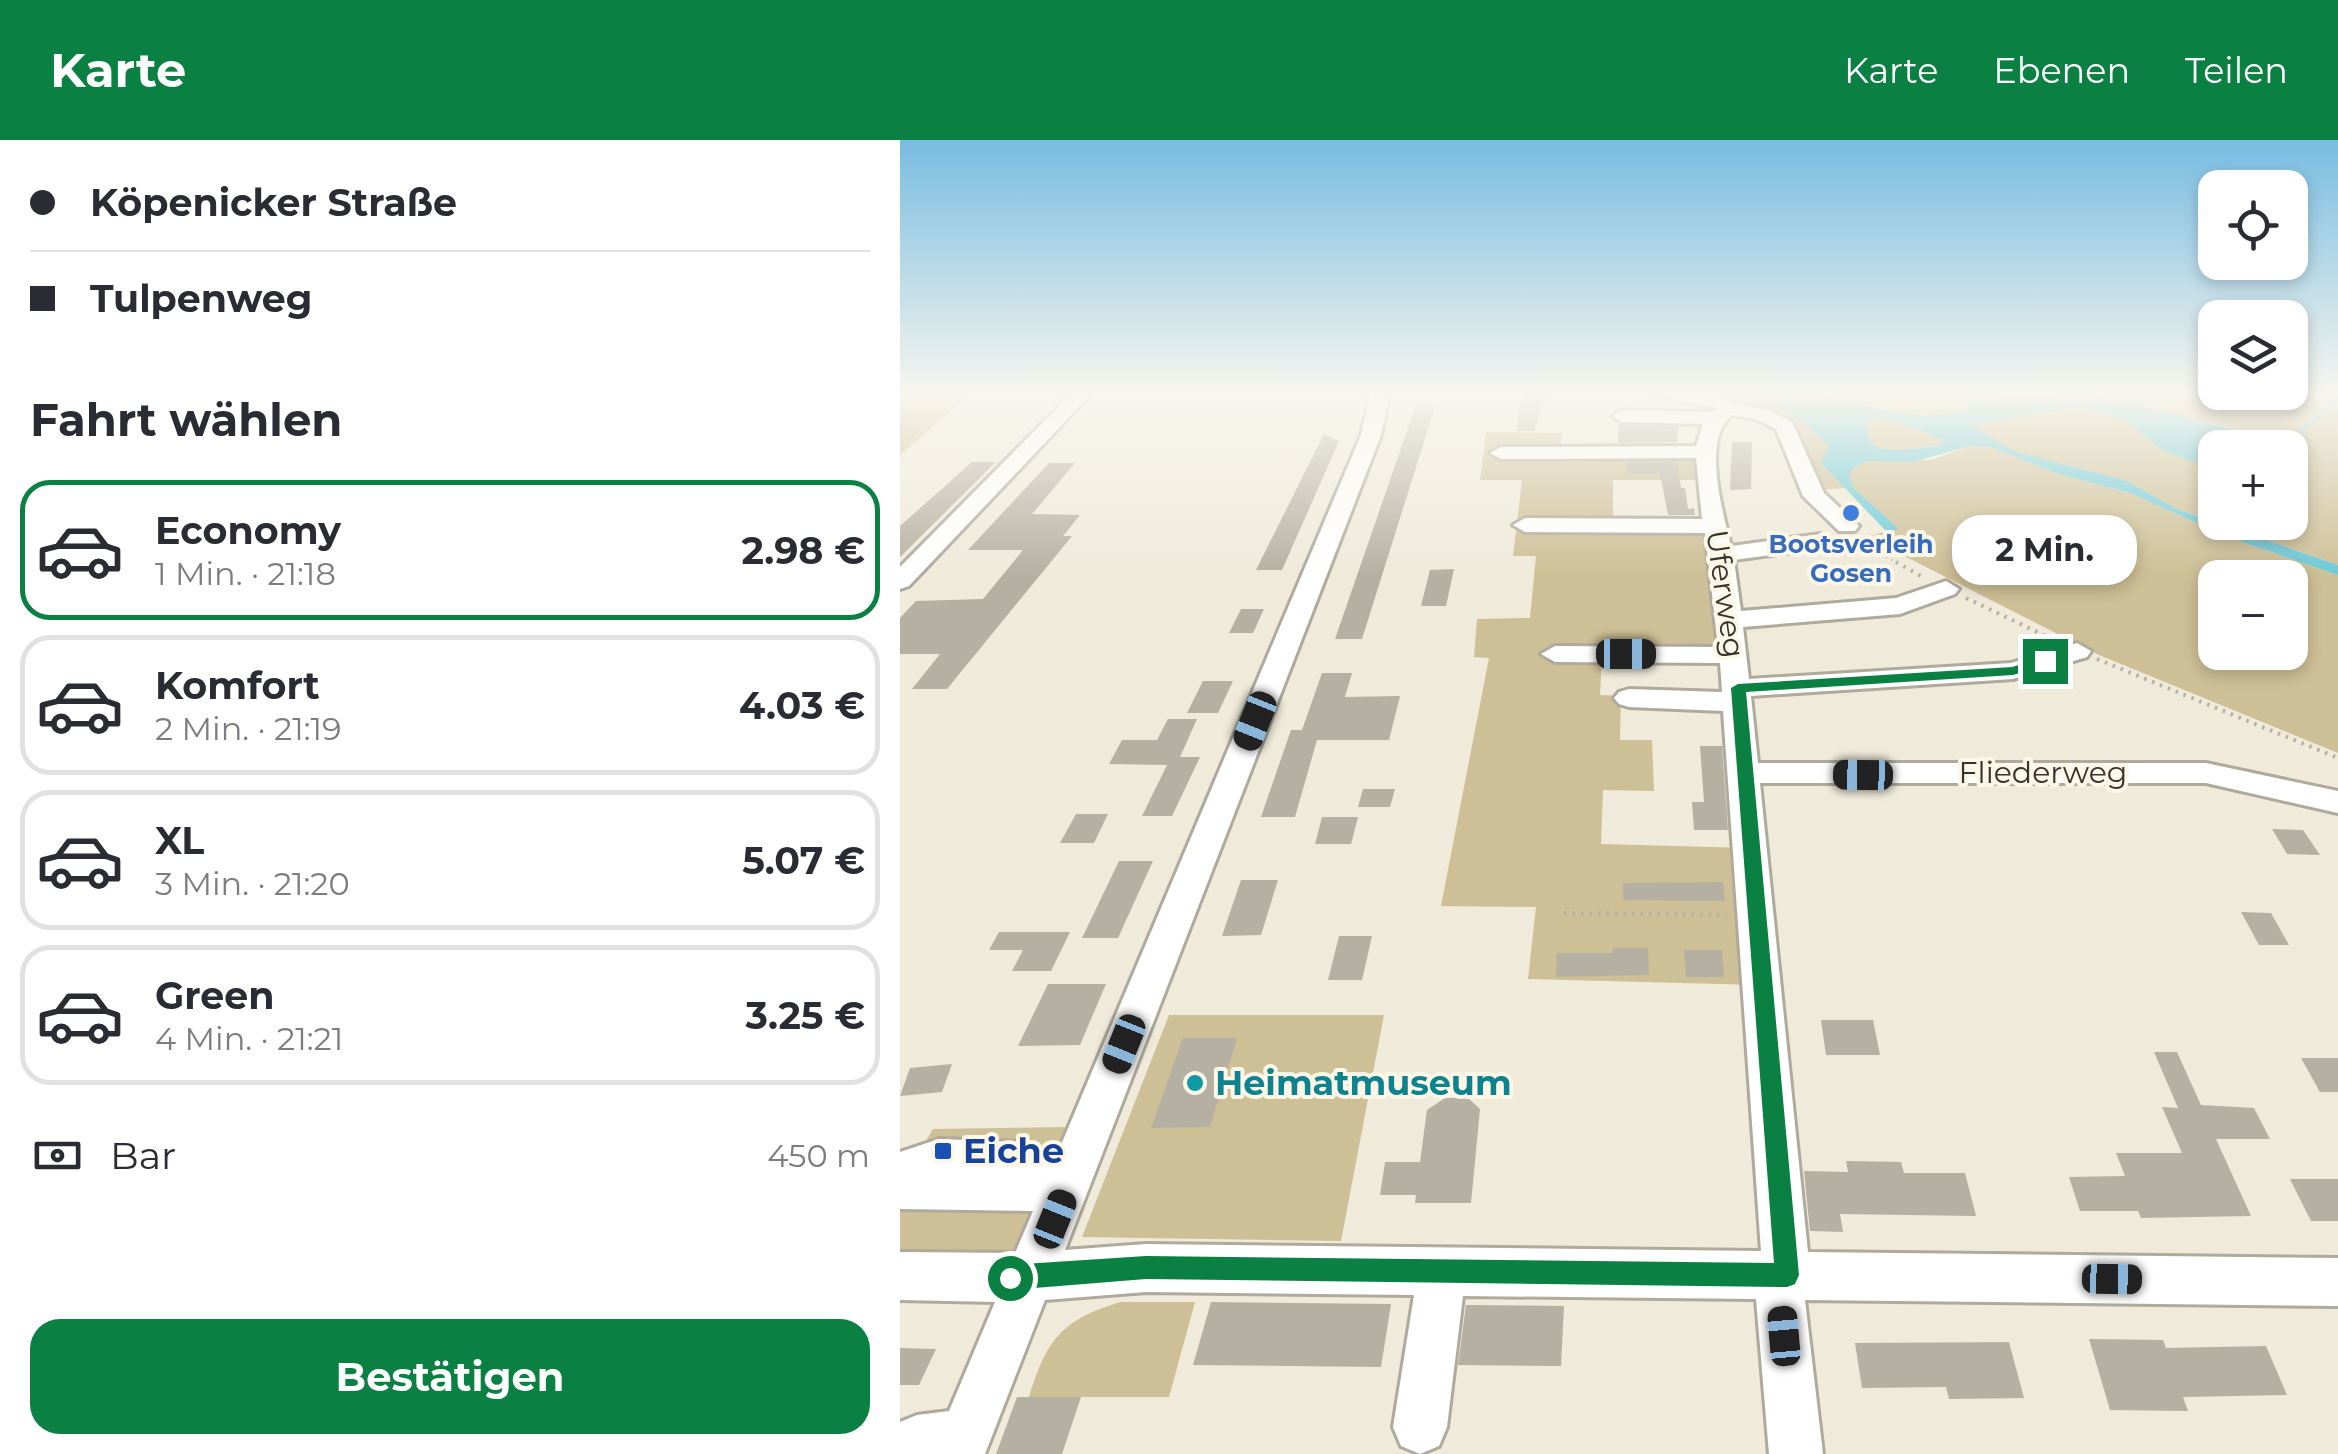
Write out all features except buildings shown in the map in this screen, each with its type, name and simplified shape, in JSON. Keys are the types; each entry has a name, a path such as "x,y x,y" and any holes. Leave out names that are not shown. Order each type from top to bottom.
{"street":[{"path":"900,581 1024,453"},
{"path":"900,1451 917,1442 961,1445 1033,1276 1364,453"},
{"name":"Uferweg","path":"1706,453 1706,478 1734,655 1746,773 1796,1454"},
{"path":"1796,453 1814,496 1847,526"},
{"path":"1525,525 1718,540 1821,542"},
{"path":"1729,620 1900,606 1946,589"},
{"path":"1630,698 1726,701 2013,671 2077,651"},
{"path":"1555,654 1734,655"},
{"name":"Fliederweg","path":"1746,773 2206,773 2338,802"},
{"path":"900,1173 939,1159 1018,1163 1051,1170 1067,1190"},
{"path":"900,1188 1067,1190"},
{"path":"900,1276 1033,1276 1146,1268 2338,1282"},
{"path":"1420,1427 1442,1272"}],"path":[{"path":"1564,913 1757,916"}],"shaded area":[{"path":"1483,453 1703,454 1700,480 1613,480 1613,524 1712,528 1728,655 1602,655 1600,695 1621,696 1620,740 1652,740 1654,791 1603,790 1601,844 1747,848 1759,985 1528,979 1536,907 1441,906 1489,658 1474,657 1477,619 1530,618 1536,556 1513,556 1522,480 1480,480"},
{"path":"1801,453 1826,453 1822,464 1845,488 1822,490"},
{"path":"1950,453 2006,453 2058,474 2130,493 2198,524 2198,540 2237,540 2295,560 2198,560 2198,670 2308,670 2308,565 2338,575 2338,753 2099,655 1867,537 1898,528 1853,487 1849,475 1854,467 1868,461 1931,460"},
{"path":"2023,453 2170,453 2198,464 2198,516 2177,509 2127,481"},
{"path":"2308,453 2338,453 2338,565 2267,540 2308,540"},
{"path":"1169,1015 1384,1015 1341,1241 1082,1237"},
{"path":"1074,1127 1065,1151 921,1149 933,1129"},
{"path":"900,1201 1033,1210 1035,1234 1009,1261 900,1261"},
{"path":"1121,1302 1195,1302 1169,1397 1029,1397 1042,1360 1060,1334 1085,1316"}],"water":[{"path":"1826,453 1944,453 1913,462 1868,461 1849,475 1853,487 1899,529 1886,531 1821,463"},
{"path":"2006,453 2023,453 2127,481 2198,516 2198,524 2130,493 2058,474"},
{"path":"2170,453 2198,453 2198,464"},
{"path":"2237,540 2266,540 2338,565 2338,575 2308,565 2308,560 2295,560"}],"place":[{"name":"Bootsverleih Gosen","path":"1851,513"},
{"name":"Heimatmuseum","path":"1195,1083"},
{"name":"Eiche","path":"943,1151"}],"route":[{"path":"1010,1278 1146,1268 1787,1275 1738,688 2013,671 2045,661"}]}
